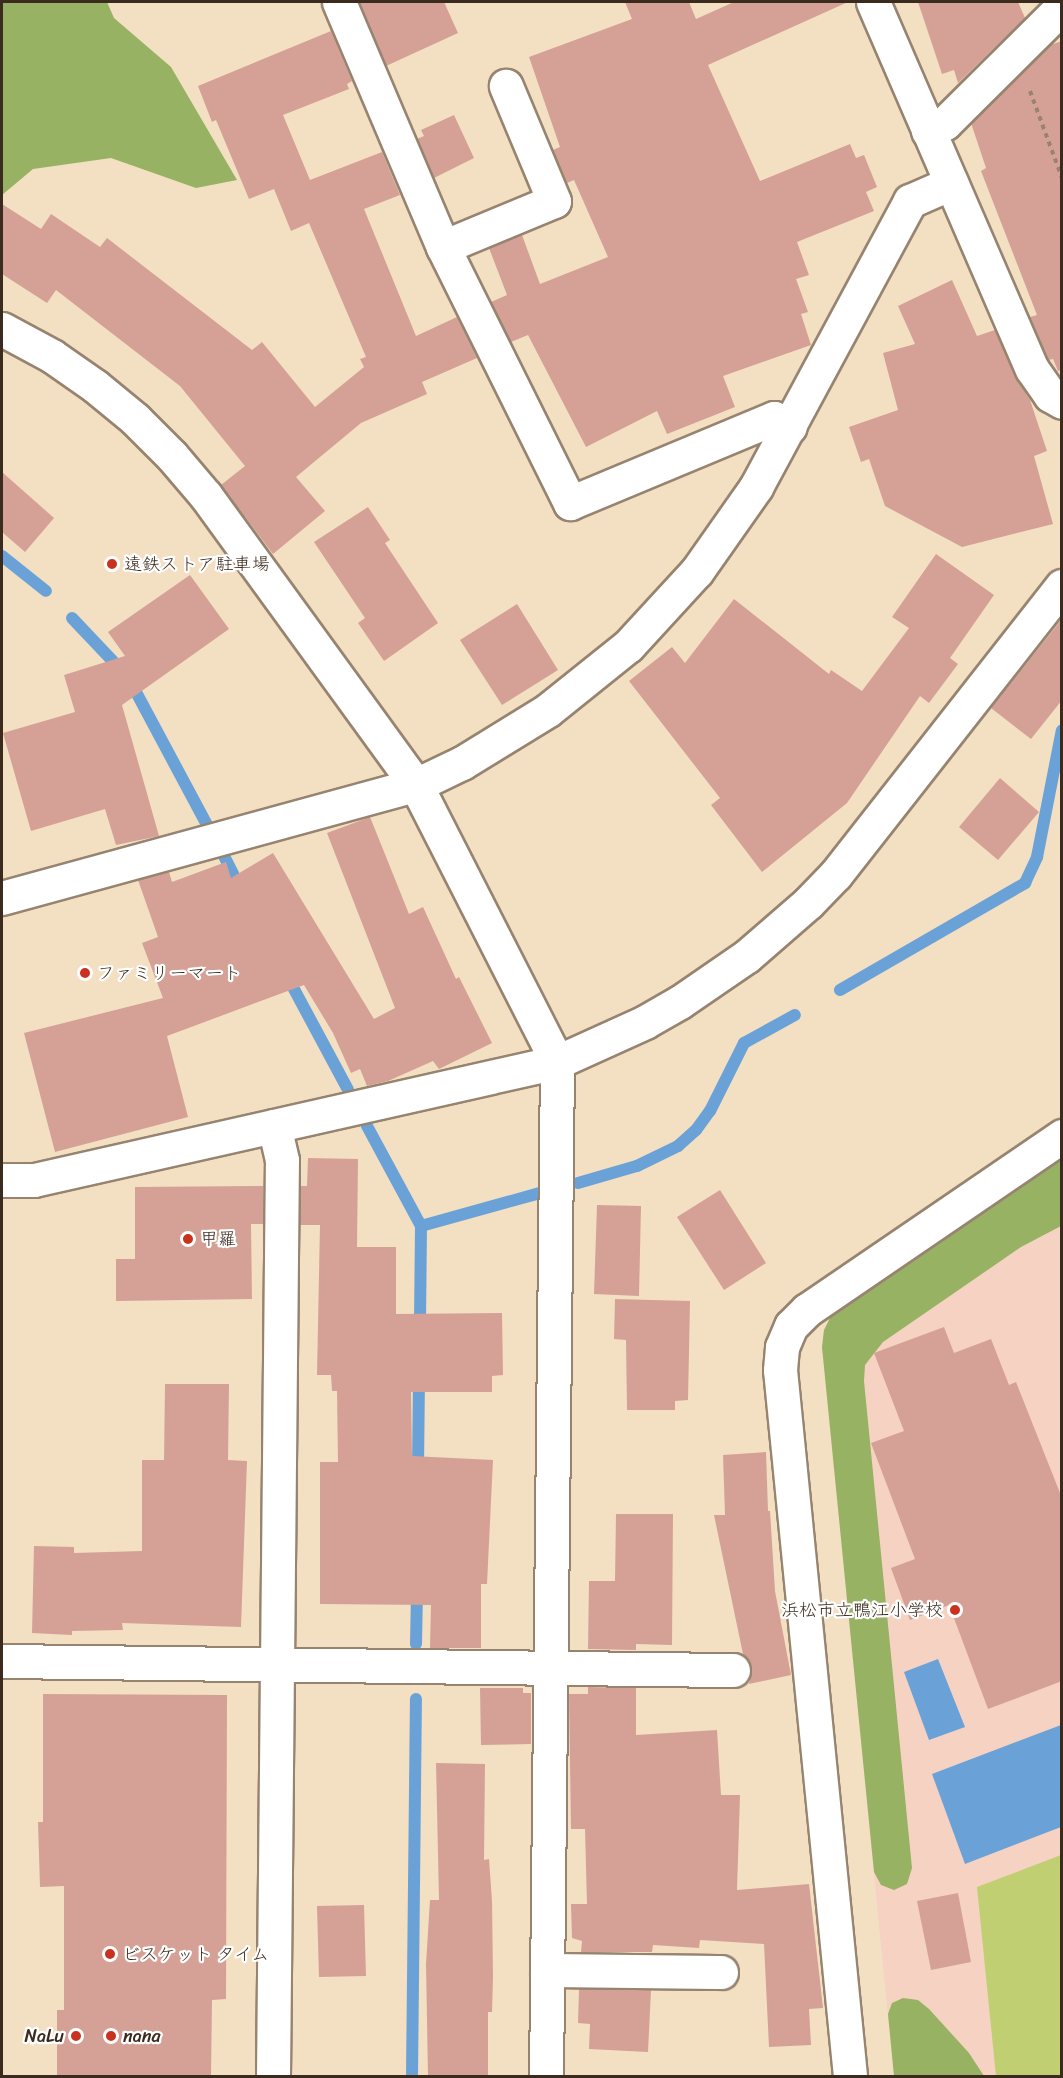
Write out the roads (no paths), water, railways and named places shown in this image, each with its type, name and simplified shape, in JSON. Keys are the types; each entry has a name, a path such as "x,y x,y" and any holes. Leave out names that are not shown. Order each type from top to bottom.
{"street":[{"path":"339,2 443,247 570,503 774,418 790,427"},
{"path":"873,2 1032,369 1050,395 1062,402"},
{"path":"928,131 945,123 1062,7"},
{"path":"443,247 554,201 506,86"},
{"path":"2,898 416,785 506,738 589,679 628,646 664,609 716,546 756,487 790,427 910,201 951,183"},
{"path":"2,329 52,356 95,386 135,419 172,456 206,496 416,785 557,1062 546,2076"},
{"path":"2,1179 34,1180 557,1062 609,1041 689,997 747,956 808,903 862,843 1062,586"},
{"path":"273,2076 282,1160 274,1126"},
{"path":"849,2076 780,1370 782,1347 791,1326 807,1310 1062,1136"},
{"path":"2,1660 733,1670"},
{"path":"547,1970 721,1972"}],"water":[{"path":"938,1659 965,1727 929,1740 904,1672"},
{"path":"1061,1725 1061,1827 965,1864 932,1774"}],"waterway":[{"path":"2,556 46,591"},
{"path":"72,618 128,677 206,823"},
{"path":"840,990 1025,883 1037,857 1062,730"},
{"path":"225,858 241,889"},
{"path":"287,976 348,1090"},
{"path":"578,1183 637,1166 678,1146 696,1130 710,1111 744,1043 795,1015"},
{"path":"367,1126 421,1226 420,1330"},
{"path":"421,1226 540,1193"},
{"path":"418,1471 419,1378"},
{"path":"416,1644 417,1591"},
{"path":"412,2076 416,1699"}],"place":[{"name":"遠鉄ストア駐車場","path":"112,564"},
{"name":"ファミリーマート","path":"85,973"},
{"name":"甲羅","path":"188,1239"},
{"name":"浜松市立鴨江小学校","path":"955,1610"},
{"name":"ビスケット タイム","path":"110,1954"},
{"name":"NaLu","path":"76,2036"},
{"name":"nana","path":"111,2036"}]}
